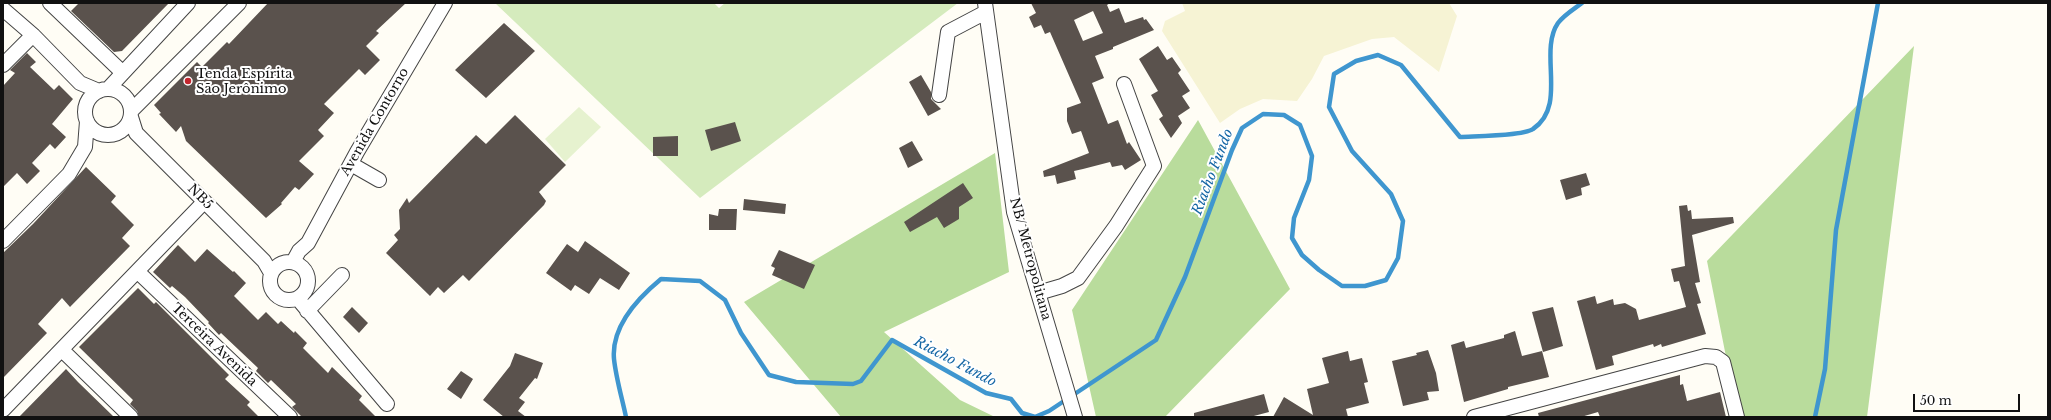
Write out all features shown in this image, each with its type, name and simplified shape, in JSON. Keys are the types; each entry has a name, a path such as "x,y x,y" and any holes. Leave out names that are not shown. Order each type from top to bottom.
{"street":[{"path":"50,3 123,73"},
{"path":"86,105 91,97 103,90 123,73 188,3"},
{"path":"120,132 126,126 131,114 239,3"},
{"name":"Avenida Contorno","path":"298,265 308,256 308,243 351,164 445,3"},
{"path":"939,94 948,32 986,8"},
{"name":"NB/ Metropolitana","path":"986,8 1014,212 1075,417"},
{"path":"3,9 33,35 80,83 103,90 119,92 128,100 131,114"},
{"path":"3,65 33,35"},
{"path":"3,241 69,174 85,147 87,121 85,113 86,105 80,83"},
{"path":"1038,293 1062,286 1078,278 1116,226 1154,166 1124,84"},
{"name":"NB5","path":"131,114 136,133 264,261 275,269"},
{"path":"87,121 94,130 105,134"},
{"path":"85,147 105,134 120,132 136,133"},
{"path":"351,164 379,180"},
{"path":"3,410 204,202"},
{"path":"298,265 308,279 308,285 303,296 298,299 286,301 275,295 270,285 275,269 298,265"},
{"name":"Terceira Avenida","path":"138,272 290,417"},
{"path":"307,311 342,275"},
{"path":"298,299 387,404"},
{"path":"62,350 131,417"},
{"path":"1474,417 1706,356 1716,357 1723,362 1737,417"}],"shaded area":[{"path":"1182,3 1449,3 1457,16 1439,72 1394,37 1372,39 1324,56 1312,79 1297,101 1263,99 1240,109 1220,123 1162,31 1165,21 1185,11"}],"green space":[{"path":"495,3 714,3 719,8 725,3 958,3 700,198"},
{"path":"1914,46 1867,417 1738,417 1707,261"},
{"path":"579,107 601,127 565,162 545,139"},
{"path":"1198,120 1290,289 1165,417 1096,417 1072,310"},
{"path":"995,153 1009,272 884,332 960,400 995,417 841,417 744,302"}],"building":[{"path":"79,3 169,3 122,51 114,52 71,11"},
{"path":"268,3 406,3 376,31 379,33 366,46 380,60 365,75 359,69 324,104 334,113 318,130 324,136 299,161 314,174 299,190 295,187 281,203 282,204 266,218 186,141 181,126 176,132 159,114 161,113 154,105 197,62 202,67 227,42 229,44"},
{"path":"1031,3 1110,3 1107,5 1110,12 1119,8 1125,23 1143,17 1154,30 1095,56 1104,78 1092,83 1108,124 1118,120 1127,144 1129,142 1141,160 1125,170 1122,165 1112,167 1110,162 1074,171 1076,179 1057,184 1055,175 1044,177 1043,171 1089,153 1081,131 1072,134 1067,121 1067,108 1081,103 1050,32 1045,34 1041,25 1034,28 1029,17 1036,13","holes":["1093,11 1103,33 1083,41 1074,20"]},
{"path":"504,23 535,51 486,98 455,70"},
{"path":"1158,46 1167,60 1172,57 1181,70 1178,73 1190,91 1182,96 1190,108 1178,116 1182,123 1171,138 1159,119 1163,116 1151,95 1158,91 1139,59"},
{"path":"27,53 36,62 30,67 54,90 59,85 73,99 52,124 66,137 55,149 50,144 32,163 40,171 27,184 17,173 3,187 3,86 15,73 10,70"},
{"path":"921,75 931,92 931,99 941,109 928,116 909,82"},
{"path":"515,115 566,165 539,192 546,201 544,205 469,281 463,275 444,293 438,287 430,296 386,253 398,240 394,235 400,229 399,210 407,198 409,203 476,135 486,144"},
{"path":"735,122 741,141 711,151 705,130"},
{"path":"678,136 678,156 653,156 653,137"},
{"path":"912,141 923,160 908,168 899,148"},
{"path":"86,167 116,196 111,202 134,225 122,238 130,246 70,307 62,298 38,324 47,333 3,378 3,253 33,224"},
{"path":"1586,173 1590,185 1581,188 1582,195 1566,200 1560,180"},
{"path":"963,183 973,198 959,207 959,219 944,228 937,217 910,232 904,222"},
{"path":"744,199 786,204 785,214 743,210"},
{"path":"1687,205 1688,211 1691,210 1692,219 1733,217 1734,223 1692,235 1700,282 1695,283 1701,303 1697,304 1706,334 1662,347 1661,344 1654,347 1653,344 1612,356 1614,365 1596,370 1577,301 1595,296 1597,304 1613,299 1614,305 1625,303 1636,309 1639,320 1686,307 1679,281 1674,282 1671,269 1685,266 1679,206"},
{"path":"719,209 737,209 736,230 709,230 709,214 718,216"},
{"path":"585,241 630,273 619,290 600,278 589,294 575,285 571,291 546,273 567,244 578,252"},
{"path":"178,245 195,262 207,249 233,272 234,271 246,283 234,296 258,320 266,312 278,324 281,321 294,333 295,331 307,343 303,348 328,373 332,367 362,396 359,400 376,417 302,417 292,407 296,404 271,380 268,383 256,371 258,368 221,333 219,335 208,323 209,322 185,297 172,286 170,288 153,272"},
{"path":"779,250 815,265 804,289 772,275 775,268 771,266"},
{"path":"138,288 154,304 156,302 229,375 225,379 250,402 247,405 259,417 139,417 137,411 130,404 133,400 79,347"},
{"path":"352,307 368,323 359,333 343,317"},
{"path":"1553,307 1563,346 1543,352 1532,312"},
{"path":"1515,331 1522,356 1542,351 1549,377 1508,387 1508,389 1464,402 1451,345 1464,341 1466,348 1504,338 1504,335"},
{"path":"1428,350 1436,373 1439,391 1427,392 1429,400 1403,406 1392,361 1417,355 1416,353"},
{"path":"1348,351 1350,361 1362,358 1368,382 1364,383 1369,403 1346,409 1348,417 1273,417 1284,397 1313,415 1307,389 1329,383 1322,358"},
{"path":"515,353 543,363 537,379 535,378 519,398 525,402 518,411 526,417 504,417 483,400 510,366"},
{"path":"66,369 78,382 114,417 19,417"},
{"path":"461,371 473,379 461,399 447,389"},
{"path":"1680,375 1680,385 1683,384 1687,401 1720,392 1726,417 1600,417 1598,412 1581,417 1539,417 1538,413"},
{"path":"1264,394 1269,412 1250,417 1194,417 1194,413"}],"waterway":[{"name":"Riacho Fundo","path":"626,417 614,359 614,347 617,335 621,324 635,304 661,279 700,281 725,300 741,333 769,375 796,382 853,384 861,381 892,340 986,393 1011,399 1022,413 1035,417 1049,411 1156,340 1185,277 1232,150 1242,128 1263,114 1284,115 1300,125 1312,156 1309,180 1294,218 1292,238 1302,255 1319,270 1342,286 1365,286 1386,280 1398,258 1403,221 1391,194 1352,151 1329,107 1334,74 1356,61 1378,55 1401,65 1460,137 1487,136 1528,131 1533,129 1543,119 1549,107 1551,93 1551,49 1553,35 1558,23 1569,12 1582,3"},
{"path":"1815,417 1825,369 1836,230 1878,3"}],"place":[{"name":"Tenda Espírita São Jerônimo","path":"188,81"}]}
